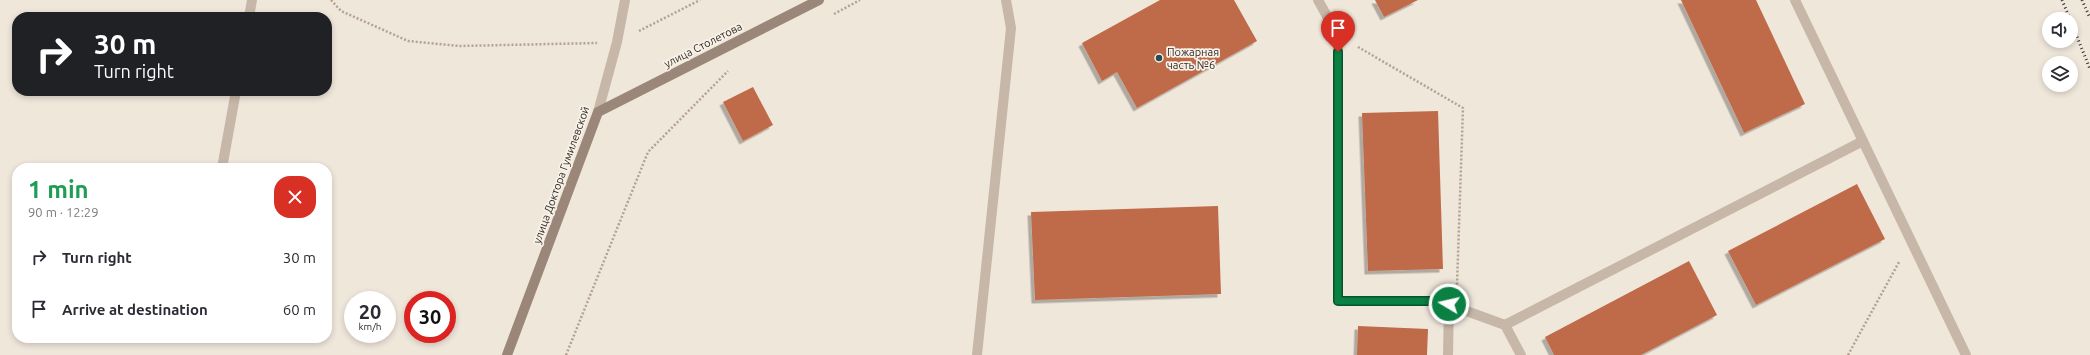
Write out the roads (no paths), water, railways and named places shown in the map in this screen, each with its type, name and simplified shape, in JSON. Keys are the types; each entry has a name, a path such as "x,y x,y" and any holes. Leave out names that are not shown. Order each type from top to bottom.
{"main road":[{"name":"улица Столетова","path":"598,112 819,0"},
{"name":"улица Доктора Гумилевской","path":"507,355 598,112"}],"street":[{"path":"250,12 252,0"},
{"name":"улица Доктора Гумилевской","path":"598,112 617,42 625,0"},
{"path":"977,355 1011,28 1006,0"},
{"path":"1318,0 1338,36 1338,301 1439,301 1453,305 1505,325 1521,355"},
{"path":"1795,0 1966,355"},
{"path":"223,163 235,96"},
{"path":"1505,325 1863,141"},
{"path":"1448,355 1453,305"}],"railway":[{"path":"2062,0 2067,12"},
{"path":"2082,0 2090,18"},
{"path":"2078,39 2090,69"}],"place":[{"name":"Пожарная часть №6","path":"1159,58"}]}
